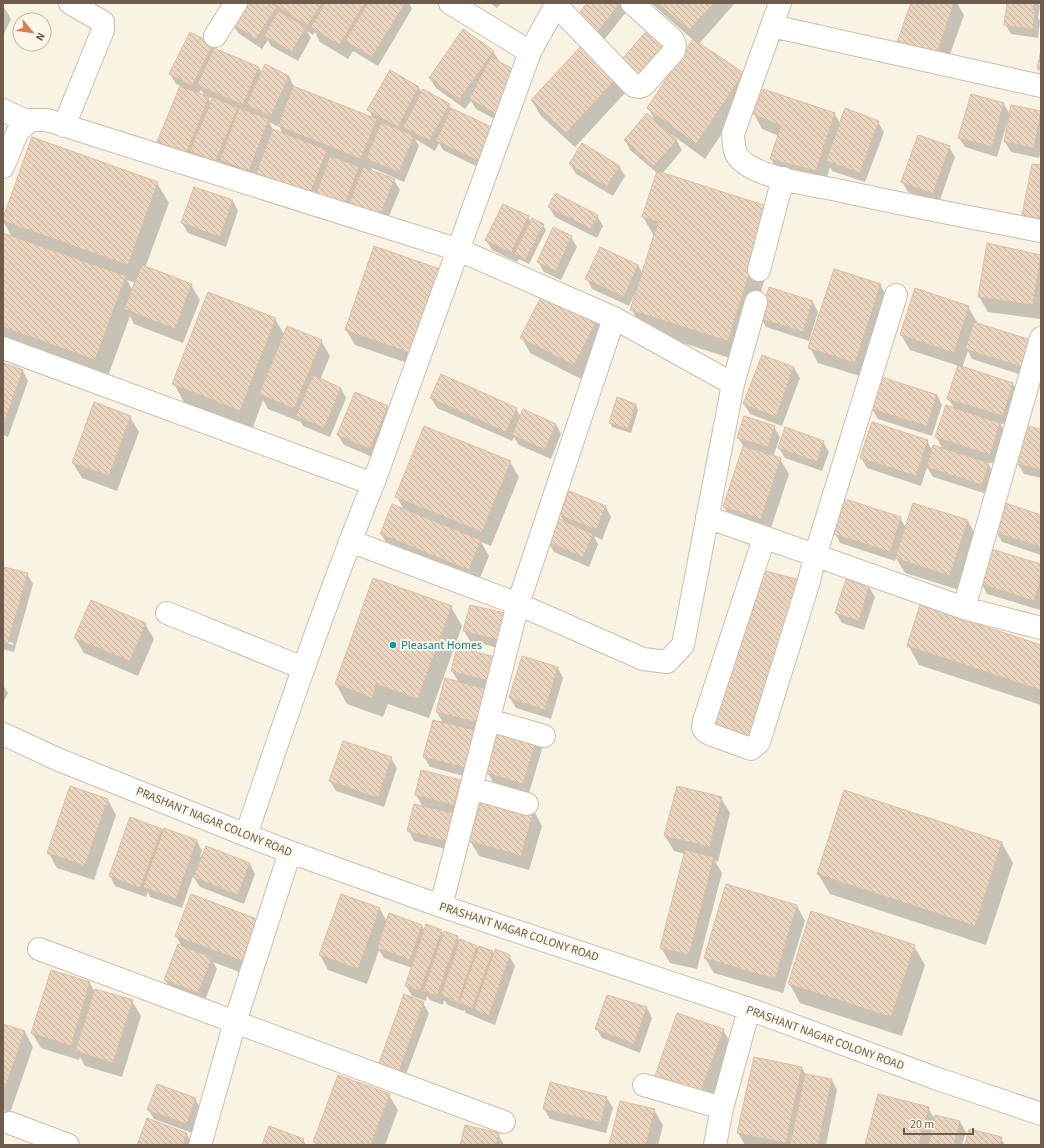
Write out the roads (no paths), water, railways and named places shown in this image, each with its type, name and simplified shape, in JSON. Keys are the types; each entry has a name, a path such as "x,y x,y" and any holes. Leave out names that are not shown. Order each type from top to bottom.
{"street":[{"path":"64,126 103,30 103,22 70,3"},
{"path":"215,36 236,3"},
{"path":"450,3 530,52"},
{"path":"246,835 303,668 350,541 373,484 530,52 557,4 634,86 640,87 644,85 674,51 675,45 674,40 632,3"},
{"path":"780,3 733,134 734,151 742,161 759,173 922,208 1041,231"},
{"path":"772,26 1041,86"},
{"path":"3,110 28,122"},
{"path":"3,168 17,133 30,120 47,120 459,250 614,318 734,384"},
{"path":"759,270 783,178"},
{"path":"764,538 703,728 706,732 712,735 752,749 760,742 809,581 815,556 896,295"},
{"path":"350,541 518,604 643,659 667,662 682,645 734,384 756,302"},
{"path":"441,906 518,604 614,318"},
{"path":"964,608 1041,338"},
{"path":"3,348 373,484"},
{"path":"707,517 964,608 1041,628"},
{"path":"167,613 303,668"},
{"path":"489,720 544,736"},
{"name":"PRASHANT NAGAR COLONY ROAD","path":"3,734 57,758 290,852 441,906 749,1009 935,1078 1041,1114"},
{"path":"471,788 527,804"},
{"path":"200,1145 235,1022 290,852"},
{"path":"39,949 504,1122"},
{"path":"715,1145 722,1108 749,1009"},
{"path":"644,1085 722,1108"},
{"path":"10,1123 68,1145"}],"place":[{"name":"Pleasant Homes","path":"393,645"}]}
